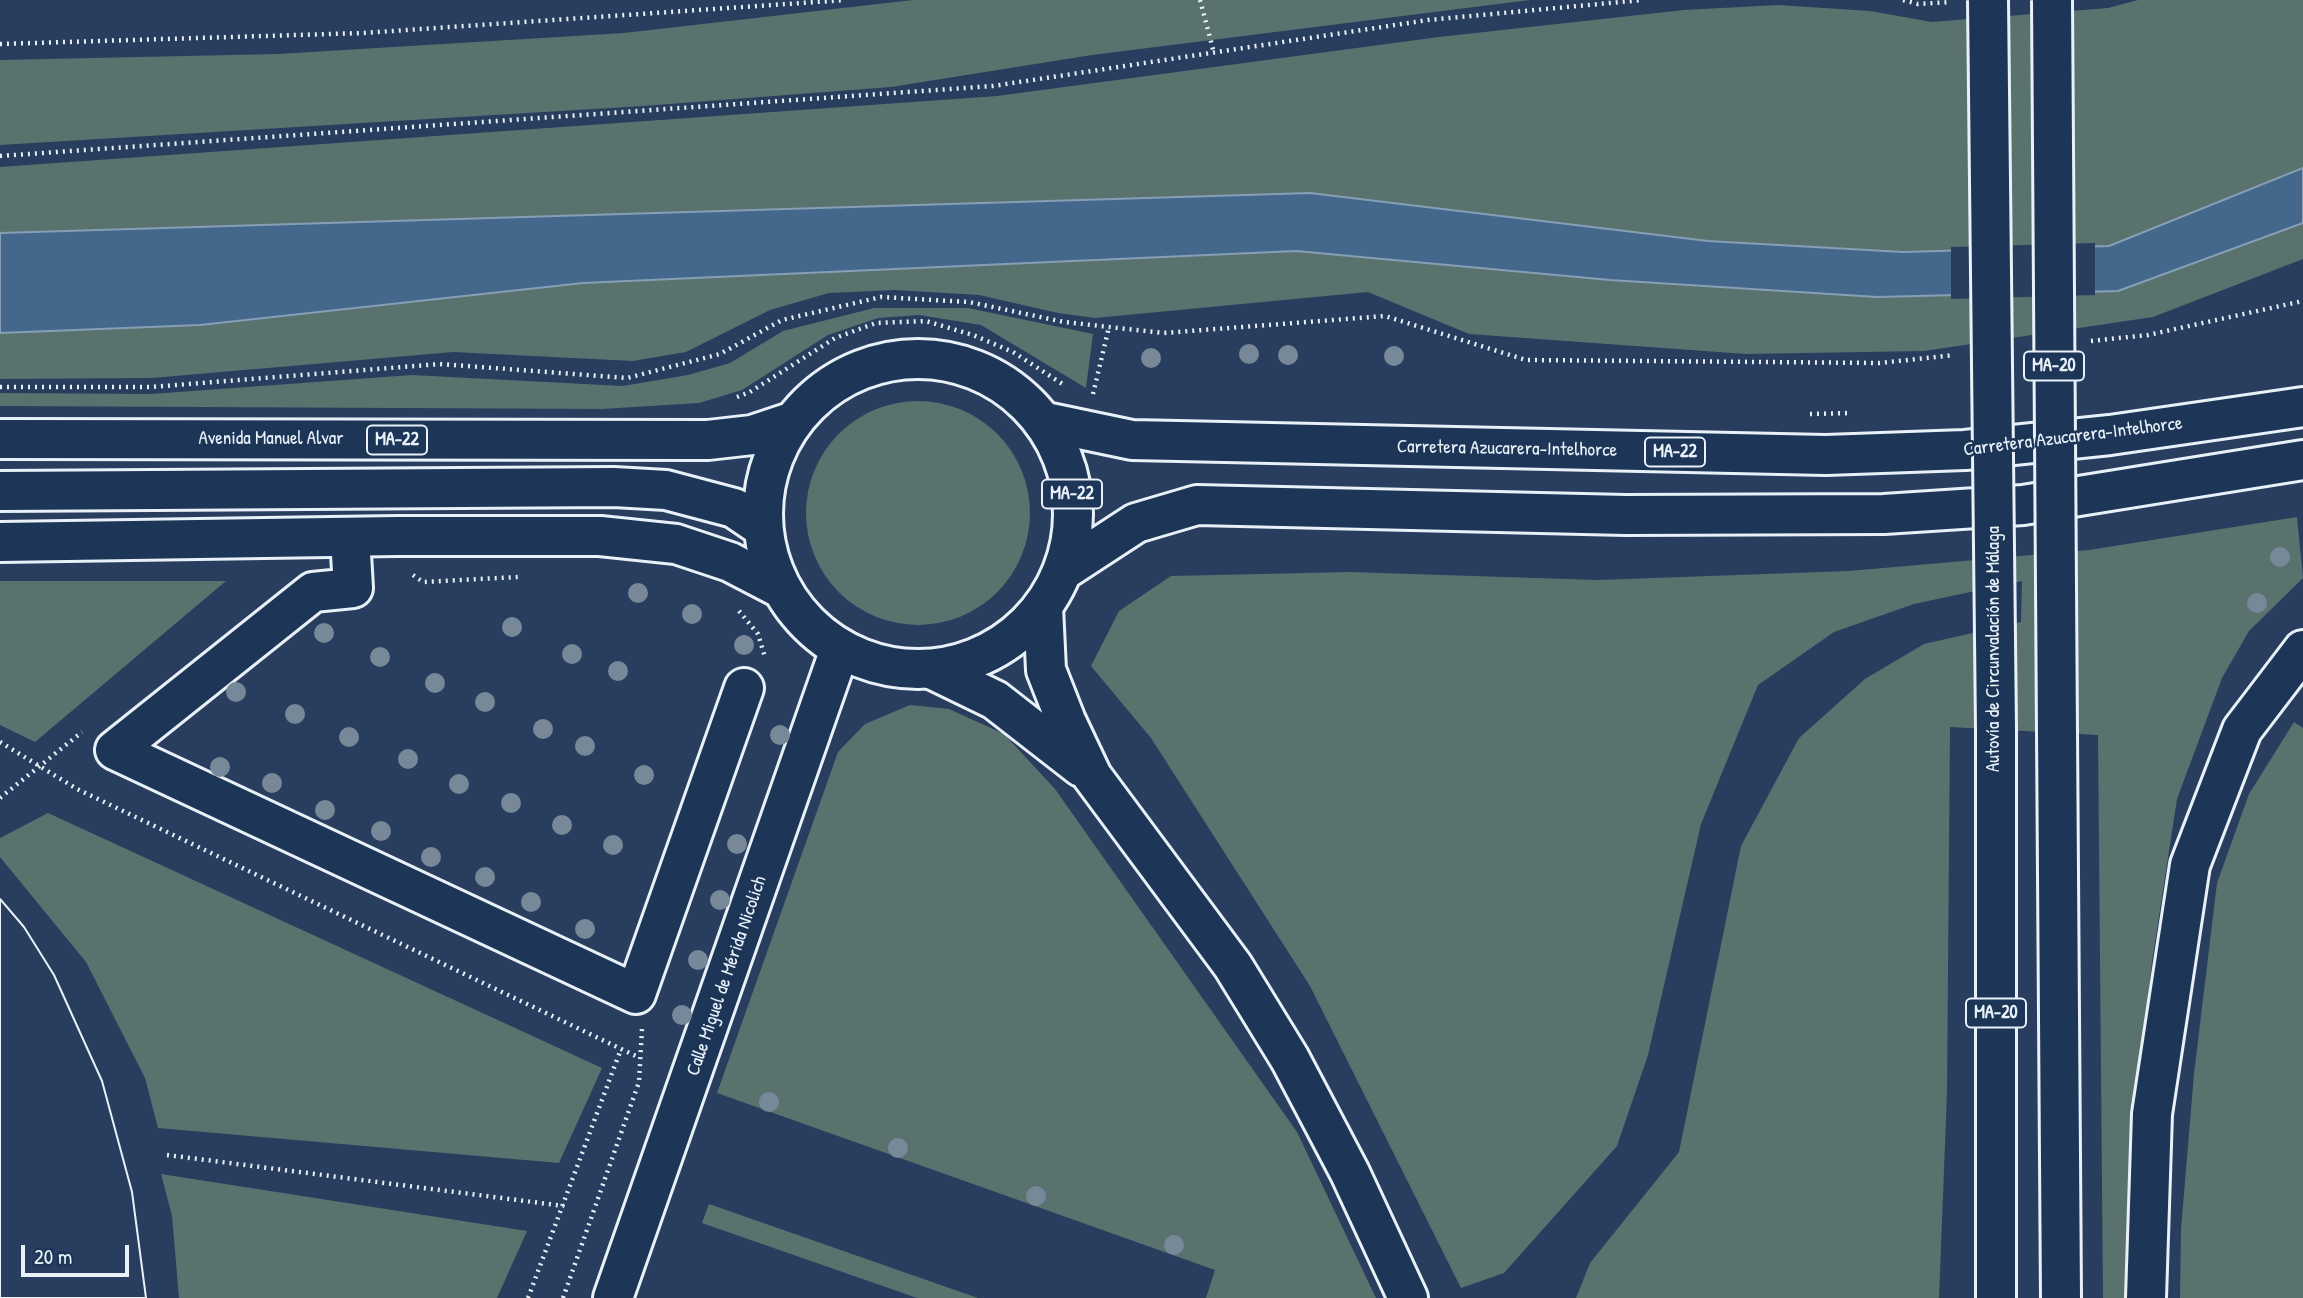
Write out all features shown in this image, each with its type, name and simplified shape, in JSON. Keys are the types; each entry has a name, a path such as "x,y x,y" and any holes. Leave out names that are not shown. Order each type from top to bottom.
{"main road":[{"name":"MA-20","path":"2052,0 2061,1298"},
{"name":"Autovía de Circunvalación de Málaga","path":"1974,1 1996,729 1996,1298"},
{"name":"MA-22","path":"919,356 990,374 1046,422 1069,468 1075,520 1064,570 1043,607 994,650 932,669 882,668 839,652 793,607 780,588 762,527 767,471 791,422 847,374 919,356"},
{"name":"Carretera Azucarera-Intelhorce","path":"1046,422 1132,440 1826,455 1978,449 2110,435 2303,407"},
{"name":"Avenida Manuel Alvar","path":"0,439 708,440 752,435 791,422"},
{"name":"MA-22","path":"1064,570 1136,523 1197,505 1626,515 1884,514 2023,505 2303,460"},
{"path":"0,491 653,489 704,498 734,509 762,527"},
{"path":"0,542 351,549 600,537 676,544 730,562 780,588"},
{"path":"351,549 353,588 313,592 115,750 636,993 756,678"},
{"path":"1043,607 1046,670 1092,776 1233,966 1283,1047 1350,1173 1408,1298"},
{"path":"2146,1298 2152,1114 2190,864 2242,730 2303,650"},
{"name":"Calle Miguel de Mérida Nicolich","path":"613,1298 839,652"},
{"path":"932,669 995,700 1046,737 1092,776"}],"path":[{"path":"0,44 363,33 807,5 845,0"},
{"path":"1200,0 1214,53"},
{"path":"0,156 993,86 1428,20 1642,0"},
{"path":"1903,0 1918,4 1974,1"},
{"path":"0,387 151,387 440,363 627,378 720,354 782,320 881,297 969,302 1064,322 1164,333 1385,316 1526,360 1879,363 1960,354"},
{"path":"2081,342 2148,335 2303,301"},
{"path":"1092,400 1109,327"},
{"path":"351,549 378,562 401,568 423,582 531,576"},
{"path":"733,604 758,634 756,678"},
{"path":"0,742 76,789 638,1057"},
{"path":"563,1298 639,1082 638,1057 644,1023"},
{"path":"528,1298 621,1049"},
{"path":"167,1155 564,1206"}],"green space":[{"path":"913,0 1530,0 1092,55 891,87 643,106 0,145 0,60 278,54 624,33"},
{"path":"2138,0 2303,0 2303,168 2109,246 1903,252 1708,241 1310,193 0,233 0,167 997,96 1439,37 1684,10 1778,5 1870,11 1932,22 2108,8"},
{"path":"2303,223 2303,259 2153,317 1924,351 1746,354 1469,334 1368,292 1095,318 1058,313 979,295 895,290 829,293 770,310 686,352 633,361 453,352 152,378 0,379 0,333 200,325 583,283 1296,251 1610,280 1877,297 2118,291"},
{"path":"874,308 968,308 1093,334 1086,388 981,325 919,315 878,318 828,335 742,390 699,403 602,409 0,406 0,393 151,394 412,375 623,386 688,375 730,363 783,331"},
{"path":"907,401 929,401 971,414 989,426 1005,442 1022,470 1030,513 1022,556 1005,584 989,600 961,617 929,625 907,625 865,612 847,600 831,584 814,556 806,524 806,502 819,460 831,442 847,426 875,409"},
{"path":"2297,517 2303,578 2249,631 2222,678 2177,799 2152,962 2134,1125 2131,1298 2103,1298 2098,735 1950,727 1947,1093 1939,1298 1576,1298 1590,1263 1679,1152 1741,846 1799,738 1865,679 1924,644 2021,622 2022,581 1914,604 1834,632 1758,685 1701,824 1648,1055 1617,1146 1504,1273 1461,1288 1310,986 1151,738 1091,666 1119,611 1171,576 1349,572 1598,580 1849,571 2089,550"},
{"path":"0,581 226,581 35,742 0,725"},
{"path":"910,705 949,709 1004,734 1055,789 1297,1132 1376,1298 1206,1298 1215,1270 717,1093 838,752 865,724"},
{"path":"2294,722 2303,728 2303,1298 2180,1298 2181,1229 2194,1074 2217,883 2249,794"},
{"path":"48,813 602,1068 559,1163 158,1128 145,1078 86,962 0,857 0,838"},
{"path":"161,1174 527,1231 497,1298 179,1298 172,1216"},
{"path":"709,1204 978,1298 917,1298 702,1223"}],"water":[{"path":"2303,168 2303,223 2118,291 1877,297 1610,280 1296,251 583,283 200,325 0,333 0,233 1310,193 1708,241 1903,252 2109,246"}],"pier":[{"path":"2095,243 2095,295 1951,299 1951,247"}],"building":[{"path":"0,899 24,927 54,975 102,1081 132,1192 146,1298 0,1298"},
{"path":"0,899 24,927 54,975 102,1081 132,1192 146,1298 0,1298"}]}
